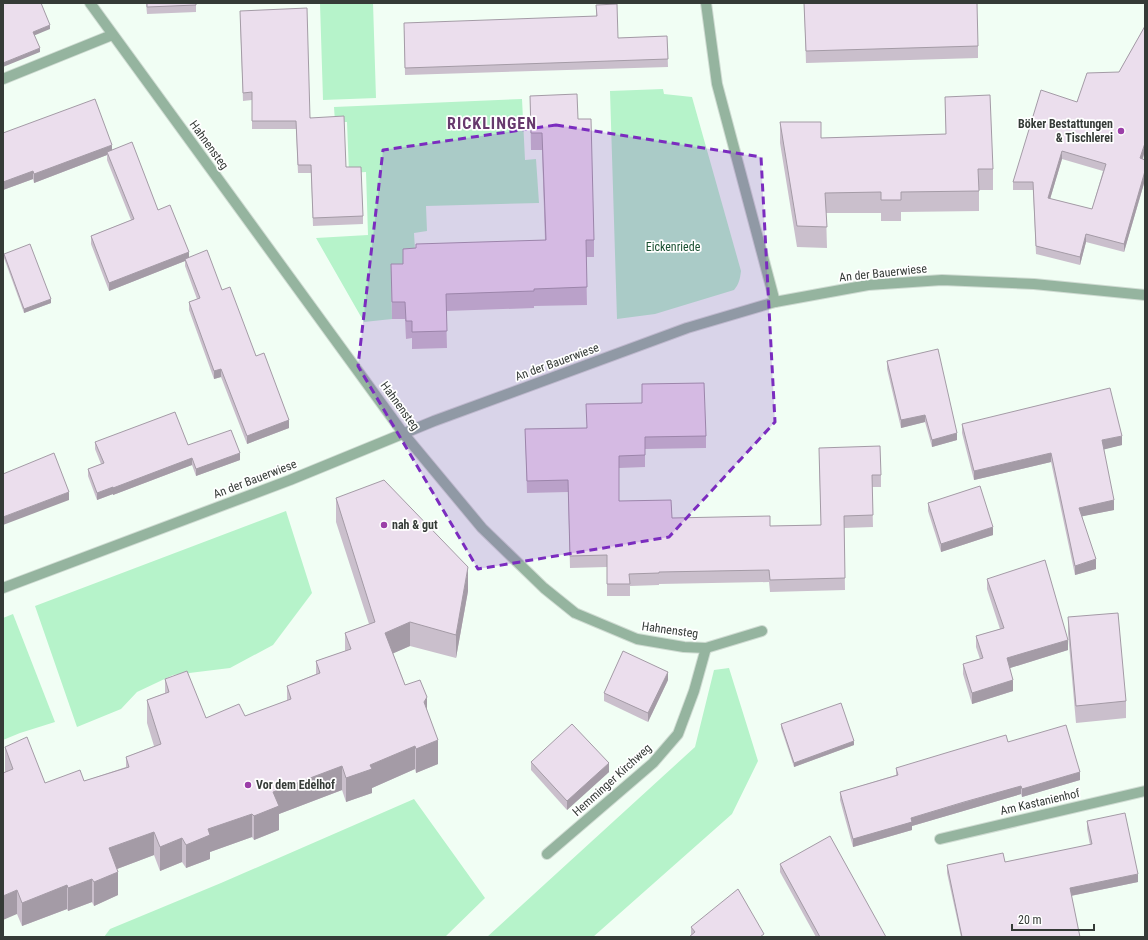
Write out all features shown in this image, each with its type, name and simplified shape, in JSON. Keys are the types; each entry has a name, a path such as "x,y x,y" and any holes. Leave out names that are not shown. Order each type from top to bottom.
{"street":[{"name":"Hahnensteg","path":"90,3 403,433 482,528 544,588 575,613 637,639 684,647 706,648 762,632"},
{"path":"706,3 717,84 775,302"},
{"path":"3,79 112,35"},
{"name":"An der Bauerwiese","path":"3,588 290,480 403,433 687,328 775,302 868,285 942,280 1034,284 1145,295"},
{"name":"Hemminger Kirchweg","path":"547,854 653,763 678,734 694,691 706,648"},
{"name":"Am Kastanienhof","path":"940,839 1145,792"}],"highlighted area":[{"path":"556,125 761,157 775,422 669,537 478,569 358,366 383,150"}],"green space":[{"path":"320,3 373,3 376,98 323,100"},
{"name":"Eickenriede","path":"663,89 664,94 692,97 741,271 740,276 734,290 655,314 617,319 610,91"},
{"path":"522,99 525,160 536,159 539,203 426,206 427,231 414,233 416,266 391,282 392,319 364,322 316,238 368,235 366,172 349,173 347,122 335,122 334,107"},
{"path":"286,511 312,593 273,645 230,668 173,675 137,692 121,709 77,727 35,606"},
{"path":"13,614 55,722 3,740 3,618"},
{"path":"729,668 758,761 732,814 593,937 487,937 695,747 714,670"},
{"path":"414,799 485,898 445,937 104,937 110,929 221,883"}],"building":[{"path":"3,3 41,3 50,25 33,32 40,48 3,63"},
{"path":"147,3 196,3 196,5 147,7"},
{"path":"804,3 977,3 978,46 806,51"},
{"path":"617,4 618,38 667,36 668,59 405,68 404,23 597,16 596,5"},
{"path":"307,8 310,118 344,116 346,167 361,167 363,216 313,218 311,165 298,165 296,121 252,121 252,92 243,93 240,11"},
{"path":"1145,26 1145,143 1140,158 1145,160 1145,171 1124,244 1086,234 1080,257 1036,246 1033,182 1013,182 1041,90 1077,102 1087,73 1119,72","holes":["1062,151 1106,164 1092,209 1048,198"]},
{"path":"577,94 578,119 591,119 594,240 586,240 587,287 534,289 534,291 446,294 447,331 412,332 412,321 406,321 405,302 392,302 391,264 403,264 403,249 416,248 416,244 546,240 542,133 531,133 530,96"},
{"path":"990,95 993,169 978,169 979,191 901,192 901,200 881,200 881,192 825,193 827,227 797,226 780,122 821,122 821,138 946,134 945,97"},
{"path":"95,99 112,145 34,174 33,171 3,182 3,133"},
{"path":"132,142 158,210 170,205 189,252 109,283 91,236 134,219 107,152"},
{"path":"30,244 51,299 24,309 4,254"},
{"path":"207,250 222,290 230,287 256,356 264,353 289,420 247,436 221,369 214,371 189,302 200,298 185,259"},
{"path":"938,349 957,433 932,440 925,415 901,420 887,361"},
{"path":"704,383 706,436 645,437 645,455 619,456 619,501 671,500 672,518 770,516 770,526 821,525 819,448 880,446 881,475 872,475 873,515 844,516 845,578 770,580 769,570 659,572 629,574 630,584 607,584 607,555 570,556 568,480 527,481 525,429 587,428 586,404 642,403 642,384"},
{"path":"1110,388 1122,436 1102,440 1114,500 1079,508 1096,559 1075,566 1051,453 974,471 962,424"},
{"path":"175,412 188,445 231,430 240,453 196,469 192,458 97,493 88,469 104,463 95,442"},
{"path":"54,453 69,492 3,517 3,474"},
{"path":"384,480 468,567 456,635 410,622 385,633 405,685 420,680 427,697 424,702 438,740 416,749 415,746 370,765 372,769 346,778 342,766 273,792 279,806 254,816 252,814 208,829 210,835 186,845 182,838 160,847 154,832 109,848 118,872 94,882 92,879 68,888 67,885 22,903 17,890 3,896 3,773 13,769 5,747 27,737 45,783 80,770 84,781 129,767 126,757 161,744 147,700 169,692 165,679 187,671 206,718 239,704 245,716 291,699 287,686 320,673 316,661 351,649 345,633 375,622 336,498"},
{"path":"980,486 993,527 941,544 928,503"},
{"path":"1045,560 1068,640 1007,658 1013,680 972,693 963,664 983,658 976,636 1004,628 987,579"},
{"path":"1118,613 1126,701 1076,706 1068,617"},
{"path":"623,651 668,672 648,713 604,693"},
{"path":"841,703 854,741 794,763 781,724"},
{"path":"572,724 609,763 567,801 531,762"},
{"path":"1066,725 1080,772 1022,789 1021,786 964,802 911,818 912,822 853,839 840,792 898,775 896,768 1006,735 1008,742"},
{"path":"1125,813 1138,874 1070,888 1080,937 962,937 947,865 1003,853 1005,862 1092,844 1087,821"},
{"path":"830,836 886,937 820,937 780,864"},
{"path":"738,889 764,934 760,937 689,937 695,932 691,927"}],"place":[{"name":"Böker Bestattungen & Tischlerei","path":"1121,131"},
{"name":"nah & gut","path":"384,525"},
{"name":"Vor dem Edelhof","path":"248,785"}],"district":[{"name":"RICKLINGEN","path":"492,123"}]}
